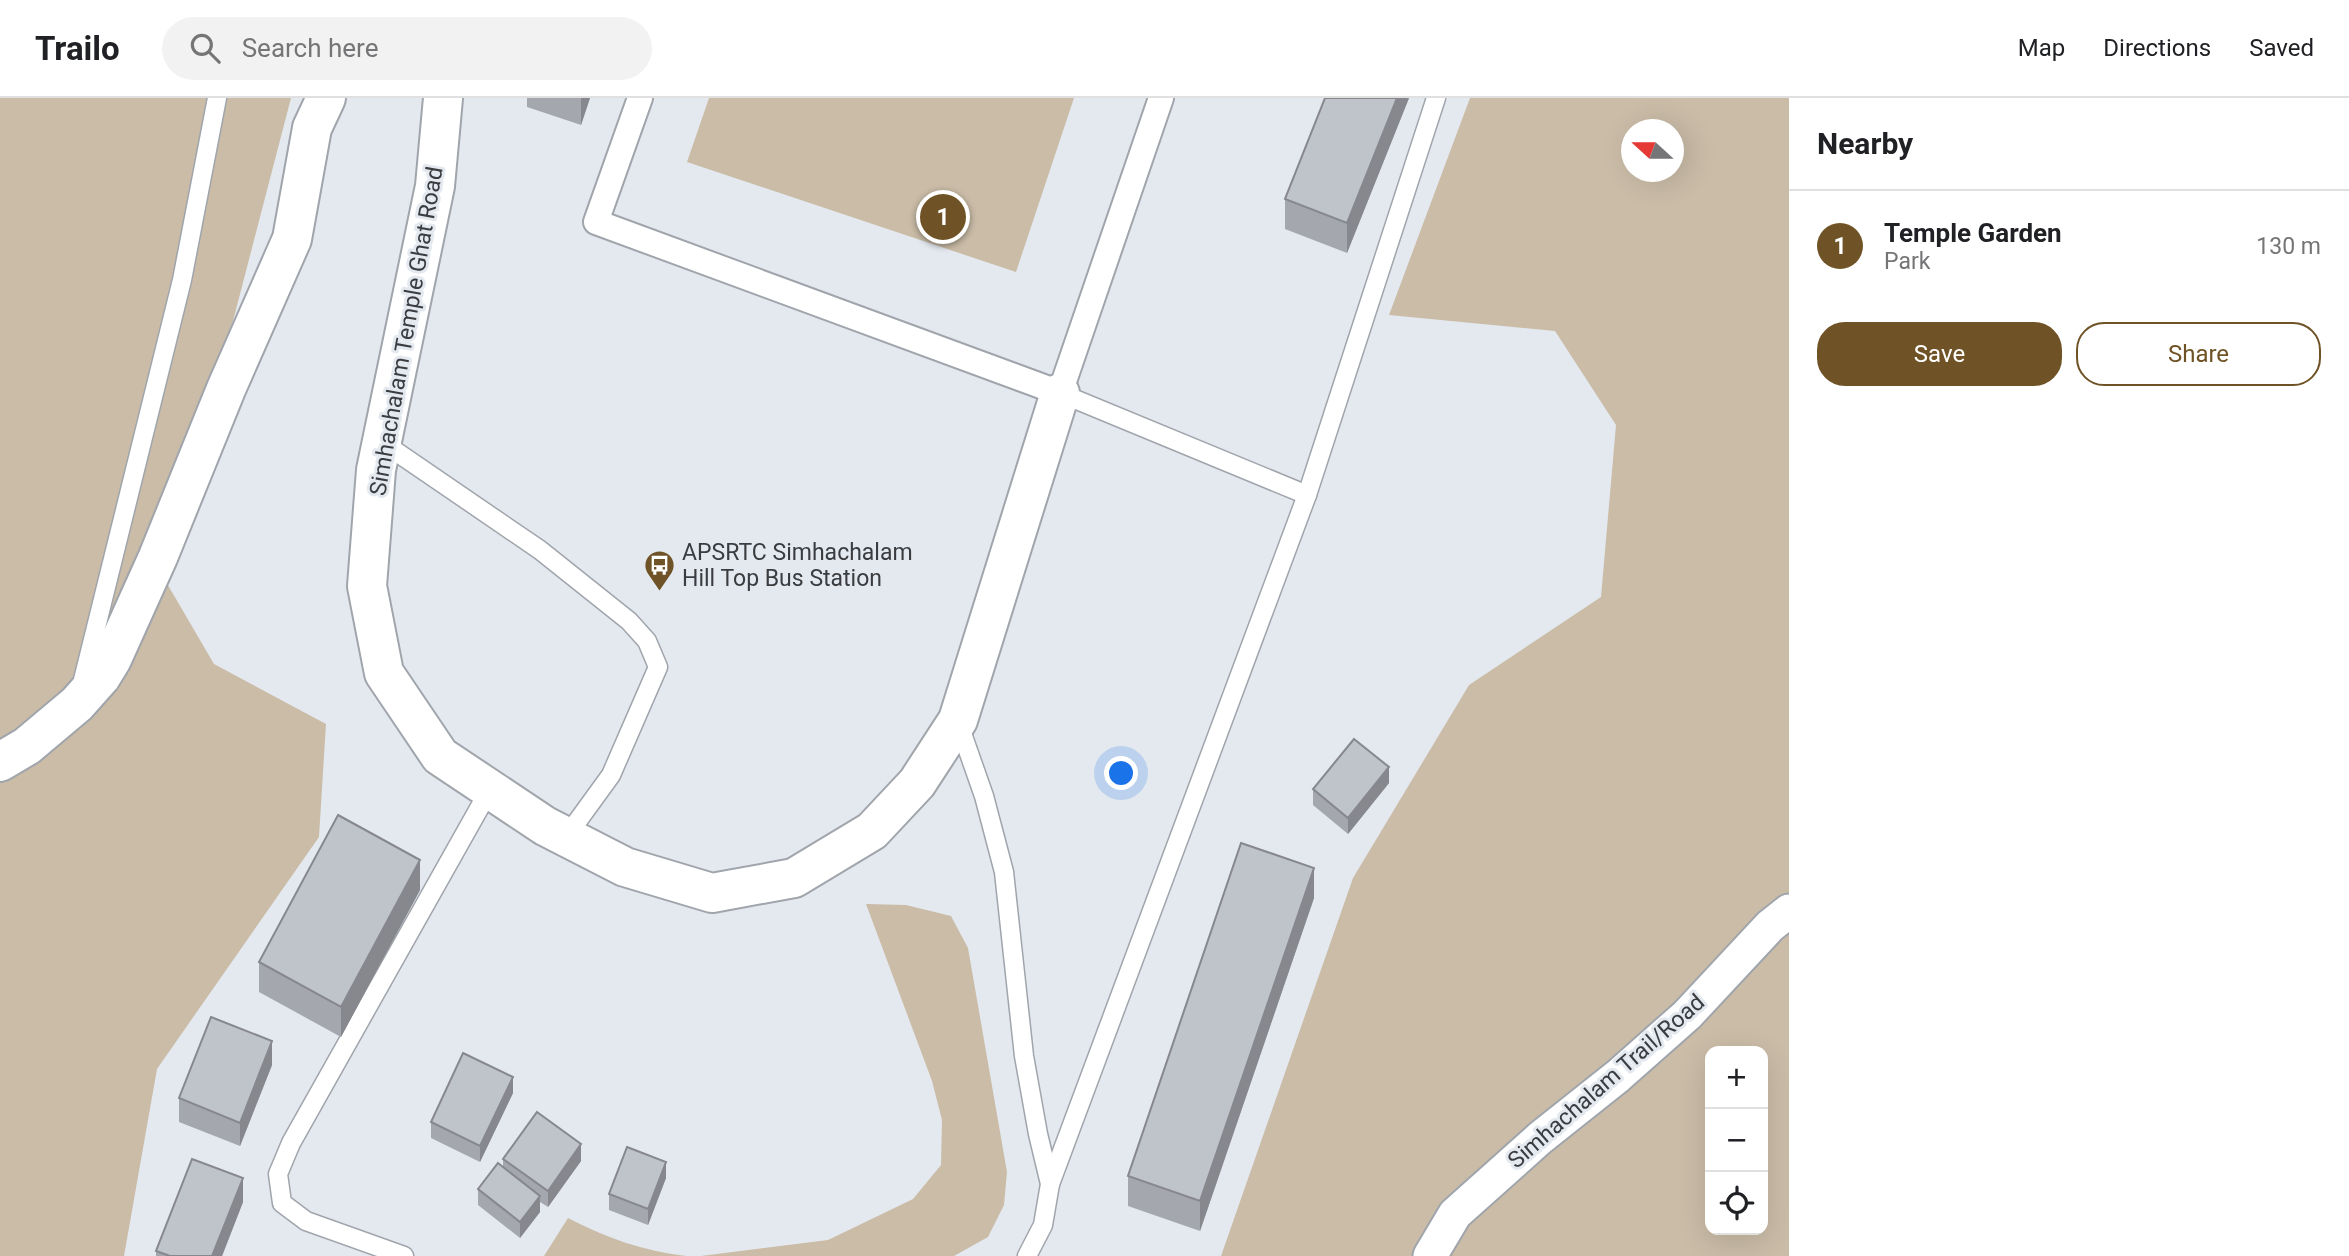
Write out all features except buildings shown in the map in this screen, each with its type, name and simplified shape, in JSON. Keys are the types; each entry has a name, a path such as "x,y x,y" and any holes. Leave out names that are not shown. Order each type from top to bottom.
{"street":[{"path":"0,762 27,747 77,704 101,677 112,659 158,557 226,389 292,239 312,128 326,98"},
{"name":"Simhachalam Temple Ghat Road","path":"443,98 435,186 376,470 367,586 383,673 440,756 545,827 625,867 712,893 794,878 872,831 917,783 958,720 1060,393"},
{"path":"640,98 596,222 1060,393 1161,98"},
{"name":"Simhachalam Trail/Road","path":"1430,1256 1455,1214 1540,1138 1618,1076 1687,1015 1770,926 1789,911"}],"lane":[{"path":"77,704 182,280 217,98"},
{"path":"1027,1256 1043,1225 1051,1184 1307,495 1436,98"},
{"path":"1060,393 1307,495"},
{"path":"382,442 540,550 629,621 647,641 658,667 611,775 566,837"},
{"path":"958,720 984,796 1004,872 1024,1056 1038,1134 1051,1184"},
{"path":"392,1255 306,1221 282,1203 278,1174 291,1143 489,789"}],"shaded area":[{"path":"0,98 291,98 233,321 148,551 214,664 326,724 319,837 157,1069 124,1256 0,1256"},
{"path":"709,98 1074,98 1016,272 687,162"},
{"path":"1470,98 1789,98 1789,1256 1221,1256 1353,878 1469,685 1601,597 1616,425 1555,331 1389,315"},
{"path":"866,904 906,905 951,916 968,948 1007,1172 1004,1205 988,1237 954,1256 701,1256 828,1240 913,1199 941,1165 942,1120 932,1081"},
{"path":"568,1218 625,1243 686,1256 544,1256"}],"place":[{"name":"Temple Garden","path":"943,217"},
{"name":"APSRTC Simhachalam Hill Top Bus Station","path":"659,592"}]}
